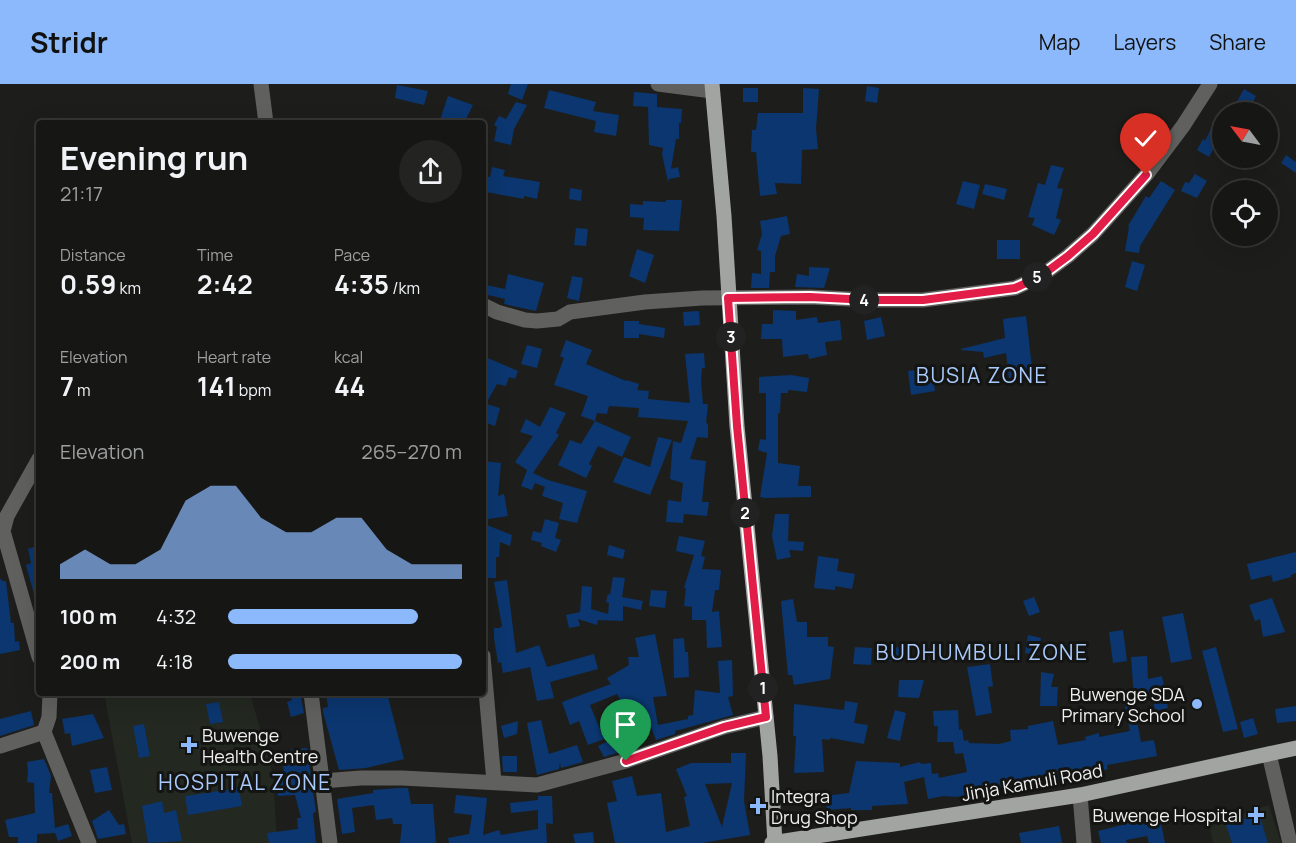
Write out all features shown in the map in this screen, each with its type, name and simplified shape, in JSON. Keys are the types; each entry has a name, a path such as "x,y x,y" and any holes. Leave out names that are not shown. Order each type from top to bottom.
{"main road":[{"path":"712,88 724,216 740,462 766,717 774,843"},
{"name":"Jinja Kamuli Road","path":"774,843 1080,795 1296,748"}],"street":[{"path":"261,84 266,120"},
{"path":"658,84 712,88"},
{"path":"486,306 525,320 537,321 558,319 570,312 634,303 702,298 810,297 923,300 1015,288 1041,276 1093,234 1146,175 1183,126 1210,84"},
{"path":"36,464 7,516 3,531 36,646"},
{"path":"486,690 494,782"},
{"path":"50,696 49,717 44,732 89,843"},
{"path":"311,696 330,843"},
{"path":"322,781 372,778 537,785 626,761 724,727 766,717"},
{"path":"0,747 44,732"},
{"path":"1269,753 1290,843"},
{"path":"1080,795 1084,843"}],"shaded area":[{"name":"Buwenge Health Centre","path":"105,696 251,696 273,775 277,843 132,843"},
{"name":"Buwenge Hospital","path":"1269,805 1281,843 1213,843 1209,825"}],"building":[{"path":"511,84 528,84 522,100 508,94"},
{"path":"397,85 428,91 424,105 395,98"},
{"path":"867,86 879,88 877,103 865,101"},
{"path":"743,88 758,88 758,102 743,102"},
{"path":"803,88 819,89 816,129 818,149 802,150 801,184 775,183 777,194 760,196 756,152 751,152 752,130 756,130 758,113 803,113"},
{"path":"1244,89 1256,96 1253,102 1237,102"},
{"path":"549,90 596,102 593,111 619,115 616,136 594,132 596,121 544,108"},
{"path":"634,92 657,94 657,107 682,109 679,139 676,139 671,169 678,167 680,177 669,179 668,182 662,154 663,148 649,145 648,107 633,106"},
{"path":"448,96 473,105 466,120 440,120"},
{"path":"516,102 527,105 514,129 511,145 494,141 497,127 494,125 499,116 506,119"},
{"path":"1212,126 1212,151 1209,157 1197,150 1203,139 1205,141"},
{"path":"1286,155 1296,162 1296,173 1281,163"},
{"path":"1051,165 1064,168 1057,188 1063,189 1056,218 1061,220 1054,235 1032,225 1035,218 1028,217 1038,183 1045,185"},
{"path":"492,167 505,170 503,176 540,182 537,199 486,192 486,176 490,177"},
{"path":"1195,174 1207,181 1197,198 1181,191 1185,182 1189,183"},
{"path":"963,181 980,185 974,209 956,204"},
{"path":"1161,181 1175,190 1140,246 1139,253 1125,251 1128,226 1146,196 1149,198"},
{"path":"985,184 1007,189 1004,200 982,194"},
{"path":"570,188 582,190 581,201 569,199"},
{"path":"666,200 682,200 679,231 643,230 644,218 630,217 630,204 643,205 643,201 666,202"},
{"path":"787,216 790,234 781,236 775,256 775,272 770,272 769,288 751,288 752,273 761,274 761,251 757,250 762,234 760,221"},
{"path":"576,228 588,229 586,246 574,245"},
{"path":"997,240 1020,240 1020,259 997,259"},
{"path":"637,249 654,255 645,283 629,276"},
{"path":"1132,261 1145,265 1137,291 1125,287"},
{"path":"809,267 830,268 824,288 795,287 797,274 809,276"},
{"path":"508,274 544,283 536,311 504,304 505,299 486,294 486,285 505,289"},
{"path":"572,276 583,278 579,301 567,298"},
{"path":"773,310 796,311 796,320 817,317 818,323 840,320 842,340 825,342 827,355 809,359 808,354 783,357 782,339 761,339 762,324 773,324"},
{"path":"699,311 700,325 684,326 683,312"},
{"path":"1026,316 1033,376 1009,378 1006,353 984,358 983,352 961,350 1005,338 1003,319"},
{"path":"881,317 885,336 867,340 864,321"},
{"path":"624,321 639,321 639,324 665,328 664,338 639,334 639,338 624,338"},
{"path":"566,340 592,350 586,364 639,384 637,390 649,391 648,399 690,403 685,354 704,353 705,368 702,368 701,382 703,404 708,404 706,423 708,424 708,438 697,437 690,459 706,461 702,502 709,502 707,516 684,514 683,523 666,522 668,500 681,502 683,483 670,479 673,441 681,443 688,421 638,417 639,408 609,406 607,414 597,413 595,421 581,416 588,396 554,385 564,358 560,356"},
{"path":"527,345 542,349 537,368 521,364"},
{"path":"486,357 518,371 515,379 509,377 506,386 497,384 486,404"},
{"path":"932,368 935,391 911,395 908,371"},
{"path":"791,375 809,378 807,392 788,390 788,393 781,393 780,413 778,413 778,463 800,466 798,486 811,486 811,497 764,498 760,497 767,453 758,450 760,439 766,440 766,393 759,393 759,377"},
{"path":"486,404 500,408 495,426 486,423"},
{"path":"550,407 566,413 556,433 559,435 533,473 548,480 587,491 577,523 559,519 563,503 542,496 545,487 535,483 532,490 521,486 527,470 515,462 533,436 520,432 526,419 540,427"},
{"path":"595,421 631,437 622,457 598,446 589,464 592,466 586,478 558,465 570,440 581,444"},
{"path":"658,437 672,440 650,495 613,482 624,457 650,467"},
{"path":"486,461 501,463 498,496 504,494 508,516 486,520"},
{"path":"775,514 789,514 788,541 804,542 803,551 789,550 791,557 777,560 772,536"},
{"path":"545,519 559,523 555,538 561,540 556,552 541,546 542,543 531,540 533,531 541,533"},
{"path":"487,525 512,535 510,546 500,542 499,557 496,557 496,578 486,578"},
{"path":"679,536 705,541 701,556 705,557 702,569 721,570 719,590 715,590 712,612 719,611 722,647 707,648 706,620 692,620 692,607 684,606 686,588 684,588 694,555 676,551"},
{"path":"609,545 625,550 623,559 607,555"},
{"path":"36,546 36,602 26,565 31,563 28,549"},
{"path":"1296,552 1296,573 1291,577 1273,582 1271,575 1251,580 1247,564"},
{"path":"818,556 839,559 837,571 855,574 852,589 835,586 835,590 814,588"},
{"path":"613,577 625,578 622,597 643,601 641,610 623,606 623,621 598,620 597,625 578,619 580,626 569,628 566,615 580,612 582,586 592,587 591,609 608,614 609,603 606,602 608,594 610,595"},
{"path":"0,578 6,581 11,623 14,623 15,642 19,641 20,650 0,654"},
{"path":"507,580 516,653 539,645 547,667 594,654 598,669 550,682 554,698 537,701 530,667 503,673 501,662 498,663 494,638 494,628 502,626 494,582"},
{"path":"651,590 667,591 665,608 649,606"},
{"path":"1034,597 1040,612 1029,616 1023,601"},
{"path":"1272,598 1285,632 1263,637 1260,619 1255,621 1249,605"},
{"path":"793,599 797,622 807,622 807,637 828,637 828,646 834,647 830,679 794,685 792,675 788,675 781,601"},
{"path":"1183,613 1192,659 1171,663 1162,617"},
{"path":"1123,630 1127,661 1113,663 1109,632"},
{"path":"655,634 667,696 653,697 658,725 688,719 688,716 693,715 695,690 720,693 718,661 732,660 733,696 728,697 733,715 675,731 675,734 656,740 649,722 637,730 617,694 590,705 604,739 588,745 579,721 570,725 562,702 611,684 607,678 629,665 628,657 639,657 635,638"},
{"path":"1028,635 1041,638 1038,655 1025,653"},
{"path":"684,638 685,652 688,652 689,677 674,678 673,639"},
{"path":"855,647 872,648 871,665 853,664"},
{"path":"902,647 903,660 888,661 887,648"},
{"path":"1216,647 1238,729 1223,732 1202,651"},
{"path":"1147,656 1148,679 1162,676 1168,708 1155,711 1152,694 1134,697 1131,657"},
{"path":"990,664 993,686 988,687 992,713 976,716 967,667"},
{"path":"1041,672 1054,674 1051,687 1058,687 1057,706 1040,706"},
{"path":"899,680 924,680 919,698 898,697"},
{"path":"1132,694 1141,742 1154,740 1157,756 1107,765 1108,769 1095,773 1094,770 1065,775 1066,777 1047,782 1046,779 956,797 944,796 928,799 924,777 904,782 908,804 872,806 872,810 851,810 851,808 827,810 825,796 849,793 856,761 900,763 900,767 920,762 921,764 931,763 932,774 938,773 939,778 967,772 963,753 955,754 953,742 937,742 938,726 934,726 933,711 958,710 959,730 962,729 964,741 968,740 969,743 999,744 1011,741 1010,730 1028,729 1028,726 1053,721 1058,745 1086,740 1085,737 1099,733 1099,737 1130,731 1123,696"},
{"path":"290,696 301,696 304,713 291,717 287,702 292,700"},
{"path":"326,696 388,696 404,759 366,768 339,770 323,712 323,708 328,707"},
{"path":"845,701 858,703 854,723 868,725 864,744 830,738 830,740 822,739 824,772 794,773 796,736 793,736 794,704 844,710"},
{"path":"219,702 223,722 210,724 206,704"},
{"path":"1296,706 1296,721 1277,723 1275,709"},
{"path":"895,710 906,713 900,741 887,738"},
{"path":"31,711 34,725 0,736 0,719"},
{"path":"93,714 104,738 72,746 70,733 65,734 62,719"},
{"path":"1253,718 1258,734 1244,738 1240,722"},
{"path":"541,720 549,754 577,745 583,762 561,768 560,763 559,769 537,775 527,723"},
{"path":"518,721 517,734 504,738 501,726"},
{"path":"144,724 150,756 139,758 133,726"},
{"path":"625,735 632,748 604,757 598,746"},
{"path":"307,748 316,812 313,813 316,843 269,843 267,833 298,829 297,818 301,818 295,795 278,796 277,780 285,779 281,751"},
{"path":"731,753 746,753 744,801 750,835 702,843 615,843 607,803 617,801 612,781 632,776 637,796 661,793 666,832 690,826 684,797 687,796 676,769 691,763 731,763","holes":["732,783 722,827 705,784"]},
{"path":"502,756 517,756 517,772 503,772"},
{"path":"44,759 51,776 49,793 52,793 55,828 68,824 72,836 58,841 55,833 37,834 37,843 18,843 18,837 9,837 5,820 35,813 34,783 27,782 27,762"},
{"path":"107,767 112,790 95,793 90,770"},
{"path":"239,788 242,806 188,815 185,796"},
{"path":"408,788 411,804 433,804 436,843 400,843 402,824 393,824 392,818 376,820 374,805 352,808 355,832 342,834 337,799 373,793 373,790"},
{"path":"456,795 487,798 483,835 499,830 501,835 538,829 538,810 511,813 510,803 538,800 538,796 552,796 553,824 546,823 547,843 449,843 448,838 469,834 472,815 454,813"},
{"path":"162,801 164,813 176,810 182,841 148,843 142,806"},
{"path":"109,810 119,825 124,824 126,834 98,839 92,821"},
{"path":"1259,814 1268,843 1232,843 1226,825"},
{"path":"1137,817 1138,822 1160,818 1165,843 1149,843 1147,836 1126,840 1127,843 1101,843 1098,831 1126,824 1125,820"},
{"path":"1059,826 1062,843 1021,843 1019,833"},
{"path":"593,832 594,843 575,843 573,834"}],"place":[{"name":"Buwenge SDA Primary School","path":"1197,704"},
{"name":"Buwenge Health Centre","path":"189,745"},
{"name":"Integra Drug Shop","path":"758,806"},
{"name":"Buwenge Hospital","path":"1256,815"}],"district":[{"name":"BUSIA ZONE","path":"982,375"},
{"name":"BUDHUMBULI ZONE","path":"982,652"},
{"name":"HOSPITAL ZONE","path":"245,782"}],"route":[{"path":"626,761 724,727 766,717 737,426 728,298 810,297 923,300 1015,288 1041,276 1068,256 1093,234 1146,175"}]}
